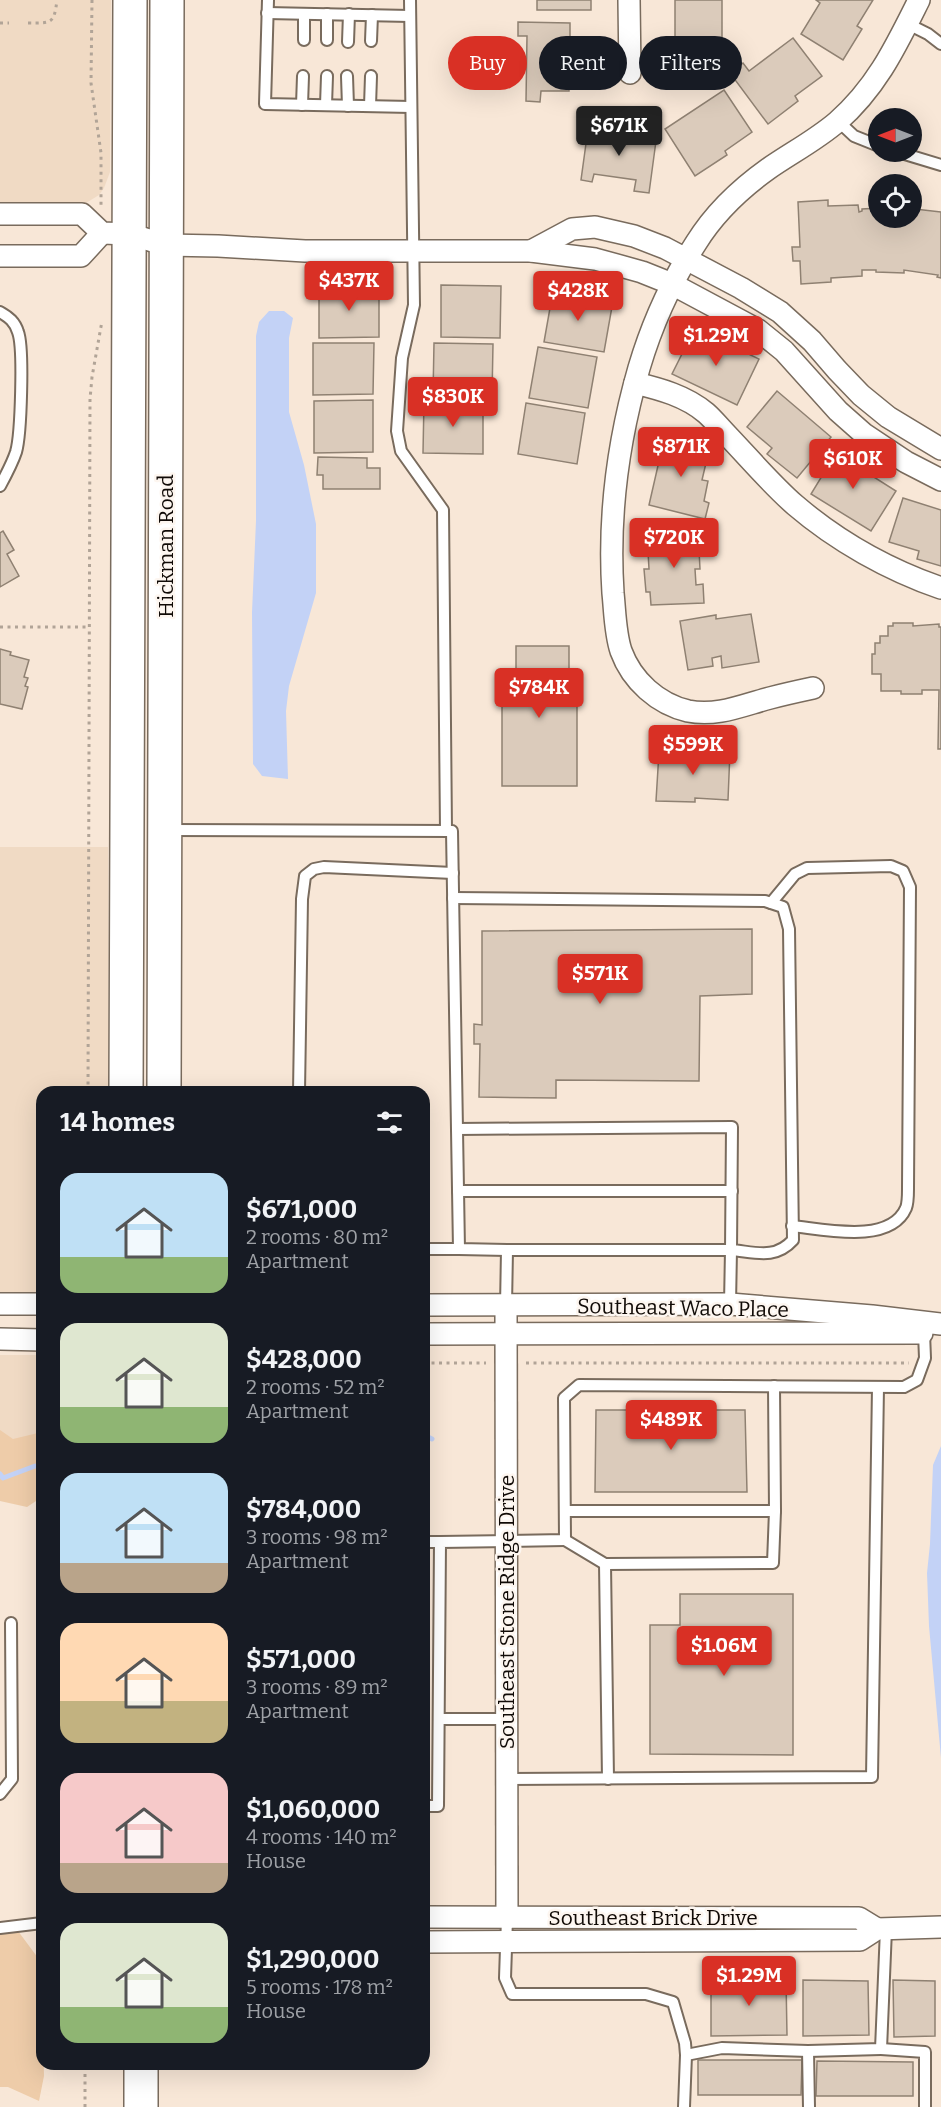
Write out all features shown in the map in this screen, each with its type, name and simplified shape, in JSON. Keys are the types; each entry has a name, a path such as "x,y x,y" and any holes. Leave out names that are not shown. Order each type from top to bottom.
{"highway":[{"name":"Hickman Road","path":"126,1086 115,233 130,0"},
{"name":"Hickman Road","path":"164,1086 167,0"},
{"path":"123,2070 123,2107"},
{"path":"141,2070 141,2107"},
{"path":"161,2070 161,2107"}],"street":[{"path":"629,0 630,73"},
{"path":"813,688 728,711 708,713 688,711 670,705 653,695 640,683 628,667 621,650 615,619 612,567 613,514 618,462 635,383 658,317 672,284 686,260 715,217 740,192 838,121 869,88 891,56 919,0"},
{"path":"0,214 82,214 115,233 166,245 305,251 531,251 596,259 642,272 672,284 758,330 784,351 838,411 864,434 906,462 941,480"},
{"path":"531,251 572,229 595,226 634,236 665,248 741,288 780,312 812,340 861,395 888,417 941,449"},
{"path":"0,256 81,256 115,233"},
{"path":"635,383 661,389 706,413 796,505 839,537 882,563 941,588"},
{"path":"0,1304 36,1304"},
{"name":"Southeast Waco Place","path":"430,1305 730,1304 872,1316 935,1329"},
{"name":"Southeast Stone Ridge Drive","path":"506,1306 507,1918"},
{"name":"Southeast Waco Place","path":"430,1334 935,1329"},
{"path":"0,1340 36,1340"},
{"name":"Southeast Brick Drive","path":"430,1917 859,1918 882,1929"},
{"name":"Southeast Brick Drive","path":"430,1942 860,1940 882,1929 941,1927"}],"lane":[{"path":"268,0 265,104 411,107"},
{"path":"410,0 414,305 402,358 397,431 401,451 443,510 446,831"},
{"path":"267,13 410,16"},
{"path":"304,14 304,40"},
{"path":"327,14 327,40"},
{"path":"348,42 349,14"},
{"path":"372,15 372,41"},
{"path":"908,24 928,34 941,44"},
{"path":"302,105 303,76"},
{"path":"326,105 327,76"},
{"path":"347,76 348,106"},
{"path":"370,106 371,76"},
{"path":"838,121 854,136 868,142"},
{"path":"922,159 941,165"},
{"path":"0,486 16,451 20,429 20,335 15,324 4,314"},
{"path":"166,830 452,831 459,1249"},
{"path":"771,903 795,874 807,868 891,866 903,870 910,886 906,1207 895,1222 879,1230 842,1232 792,1226"},
{"path":"299,1086 302,899 305,876 314,869 324,867 453,873"},
{"path":"430,1249 731,1250 774,1254 785,1249 793,1240 789,929 783,907 765,901 453,898"},
{"path":"457,1129 732,1127 730,1304"},
{"path":"458,1191 732,1191"},
{"path":"506,1306 507,1250"},
{"path":"566,1540 564,1398 579,1385 903,1387 917,1380 935,1329"},
{"path":"430,1542 566,1540 605,1564 773,1563 774,1386"},
{"path":"507,1779 872,1777 878,1387"},
{"path":"565,1511 775,1511"},
{"path":"430,1806 438,1806 440,1542"},
{"path":"605,1564 608,1779"},
{"path":"0,1794 12,1779 11,1623"},
{"path":"439,1719 507,1719"},
{"path":"507,1918 505,1978 512,1994 646,1994 673,2002 685,2043 684,2107"},
{"path":"0,1928 36,1924"},
{"path":"881,2049 882,1929"},
{"path":"686,2055 722,2049 881,2049 925,2052 926,2107"},
{"path":"808,2050 809,2107"}],"path":[{"path":"28,23 45,23 55,18 57,0"},
{"path":"92,0 91,82 101,153 101,192"},
{"path":"0,23 9,23"},
{"path":"88,1086 90,399 103,316"},
{"path":"0,627 90,627"},
{"path":"430,1363 923,1363"},
{"path":"85,2070 85,2107"}],"shaded area":[{"path":"0,0 111,0 110,172 99,195 86,203 79,205 0,205"},
{"path":"0,847 108,847 108,1086 36,1086 36,1297 0,1297"},
{"path":"0,1355 36,1355 36,1442 0,1442"},
{"path":"0,1430 13,1439 36,1433 36,1501 27,1507 0,1501"},
{"path":"0,1930 18,1931 36,1955 36,2070 44,2070 44,2076 39,2101 8,2087 0,2087"}],"water":[{"path":"269,311 284,311 293,318 289,338 289,412 304,465 316,524 316,593 289,686 286,711 288,779 262,776 253,764 252,612 256,521 256,336 259,322"},
{"path":"941,1446 941,1758 929,1626 927,1573 933,1465"}],"building":[{"path":"537,0 591,0 591,10 537,10"},
{"path":"675,0 722,0 722,36 675,36"},
{"path":"816,0 873,0 857,26 862,29 843,60 801,34 820,3"},
{"path":"518,22 570,23 570,36 539,36 539,90 569,91 541,91 540,102 526,101 527,36 518,36"},
{"path":"793,38 822,76 795,96 798,101 768,124 742,89 742,64 749,71"},
{"path":"724,90 752,132 725,151 727,155 695,176 665,129"},
{"path":"604,127 642,133 641,139 656,141 649,193 634,191 636,180 594,174 592,182 581,180 588,129 604,131"},
{"path":"828,200 828,206 858,205 859,212 868,209 868,228 922,228 922,210 941,212 941,278 937,277 938,275 904,270 904,273 862,270 862,276 831,278 831,282 801,284 800,261 793,261 792,247 800,247 798,202"},
{"path":"379,285 379,337 319,338 319,286"},
{"path":"441,285 501,286 500,338 441,337"},
{"path":"553,291 613,301 604,352 544,342"},
{"path":"695,328 759,359 737,405 672,374"},
{"path":"313,343 374,343 373,394 313,395"},
{"path":"434,343 493,344 492,396 433,395"},
{"path":"538,347 597,357 588,408 529,398"},
{"path":"777,391 831,437 797,478 767,454 772,448 747,427"},
{"path":"373,400 373,452 314,453 314,401"},
{"path":"424,401 483,402 483,454 423,453"},
{"path":"526,403 585,413 577,464 518,454"},
{"path":"665,435 710,446 702,480 708,481 704,501 709,503 705,519 649,505"},
{"path":"839,448 872,469 869,474 896,491 871,531 811,494"},
{"path":"318,457 367,458 367,468 380,468 380,489 323,489 323,475 317,475"},
{"path":"903,498 941,510 941,566 917,559 919,551 889,542"},
{"path":"3,531 14,550 7,554 19,576 0,587 0,533"},
{"path":"698,531 700,569 695,569 696,585 703,584 704,603 651,605 650,592 646,592 644,569 649,569 647,534"},
{"path":"751,614 759,662 722,668 721,656 712,658 713,666 688,670 680,621 716,615 716,619"},
{"path":"893,623 913,623 913,626 939,624 941,627 941,749 938,749 939,690 922,690 922,694 881,691 881,674 872,674 872,654 875,654 875,643 880,643 880,636 888,636 888,626 893,626"},
{"path":"516,646 569,646 569,674 577,674 577,786 502,786 502,703 496,703 496,676 516,676"},
{"path":"0,649 11,652 10,655 29,660 24,677 28,678 25,686 28,687 22,709 0,704"},
{"path":"693,749 730,751 728,800 695,798 695,802 656,801 659,752 693,753"},
{"path":"752,929 752,994 700,996 699,1081 556,1080 556,1098 479,1097 480,1044 474,1044 474,1024 482,1025 482,931"},
{"path":"596,1410 745,1410 747,1492 595,1492"},
{"path":"680,1594 793,1594 793,1755 650,1754 650,1625 680,1625"},
{"path":"711,1979 786,1979 787,2035 711,2036"},
{"path":"803,1980 868,1981 869,2035 803,2036"},
{"path":"893,1980 935,1981 935,2036 894,2037"},
{"path":"698,2060 802,2060 801,2095 698,2095"},
{"path":"817,2061 913,2062 913,2096 816,2096"}],"waterway":[{"path":"0,1474 3,1478 35,1466"}]}
